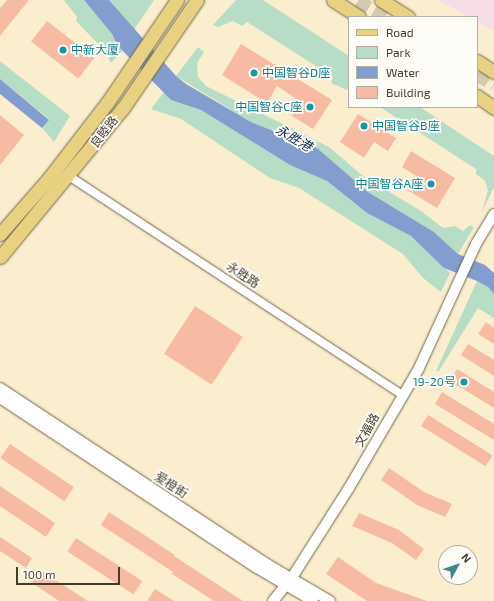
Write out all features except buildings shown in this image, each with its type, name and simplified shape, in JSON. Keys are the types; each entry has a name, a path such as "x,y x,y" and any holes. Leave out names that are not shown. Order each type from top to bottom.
{"main road":[{"name":"良睦路","path":"0,234 49,178 126,77 177,0"},
{"name":"良睦路","path":"0,257 69,176 137,89 197,0"},
{"path":"333,0 357,16"},
{"path":"381,0 406,16"},
{"path":"478,62 494,72"},
{"path":"478,97 494,108"}],"street":[{"name":"永胜路","path":"69,176 403,395"},
{"name":"文福路","path":"273,601 288,582 349,488 403,395 418,368 476,244 494,214"},
{"name":"爱橙街","path":"0,388 288,582 313,601"},
{"name":"爱橙街","path":"0,398 288,582 330,601"}],"shaded area":[{"path":"438,0 494,0 494,31 478,23 478,16 467,16"}],"green space":[{"path":"64,0 84,0 112,34 123,50 111,63 104,50 76,21 77,17"},
{"path":"109,0 154,0 134,30"},
{"path":"236,0 263,0 348,55 348,88 347,90 331,83 333,77 247,22 242,26 233,21 218,27 213,25"},
{"path":"198,47 204,52 197,63 198,77 206,86 329,147 363,176 421,211 443,228 455,226 463,231 470,225 474,227 458,254 434,232 368,192 317,148 251,122 176,76"},
{"path":"0,61 70,116 54,142 42,128 49,119 0,79"},
{"path":"164,92 171,100 201,110 290,165 327,181 367,213 411,236 450,273 441,292 423,278 403,254 299,188 270,178 181,119 151,109"},
{"path":"382,108 422,108 494,156 494,187 482,212 488,190 485,181 476,174 476,169"},
{"path":"477,281 488,287 494,294 494,318 478,308 439,371 436,371"}],"water":[{"path":"84,0 109,0 176,76 186,84 251,122 317,148 368,192 434,232 458,254 485,265 494,273 494,294 488,287 477,281 444,268 411,236 367,213 327,181 290,165 201,110 171,100 118,46 112,34"},
{"path":"0,79 49,120 42,128 0,94"}],"tunnel":[{"path":"358,0 383,16"},
{"path":"478,75 494,85"}],"place":[{"name":"中新大厦","path":"63,50"},
{"name":"中国智谷D座","path":"254,73"},
{"name":"中国智谷C座","path":"310,107"},
{"name":"中国智谷B座","path":"364,126"},
{"name":"中国智谷A座","path":"431,184"},
{"name":"19-20号","path":"464,382"}],"water label":[{"name":"永胜港","path":"294,138"}]}
